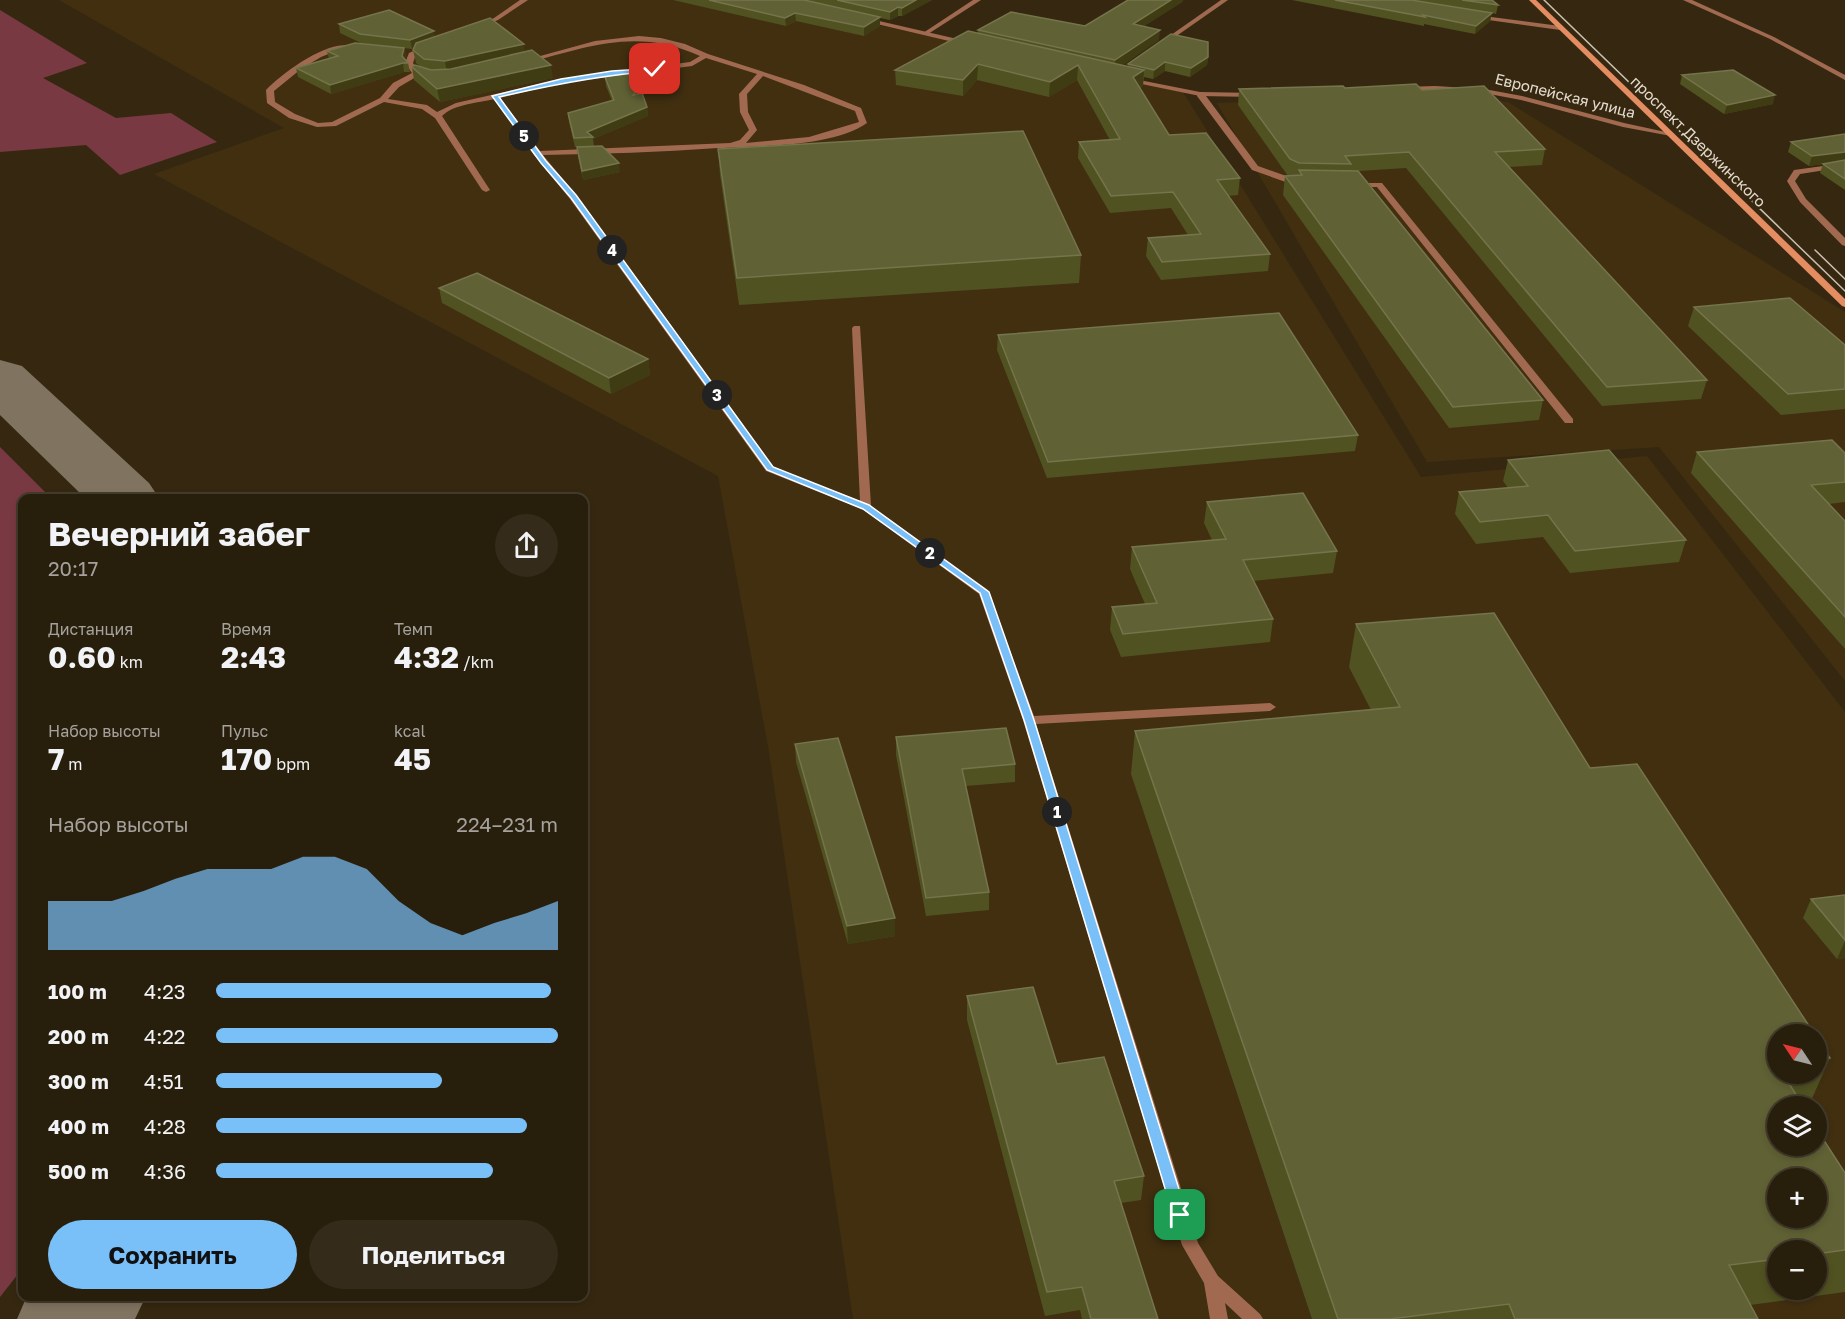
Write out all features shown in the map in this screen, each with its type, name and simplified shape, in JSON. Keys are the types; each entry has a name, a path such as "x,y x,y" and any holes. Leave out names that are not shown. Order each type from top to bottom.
{"main road":[{"name":"проспект Дзержинского","path":"1532,0 1845,304"}],"street":[{"path":"475,27 496,18 525,0"},
{"path":"926,33 978,0"},
{"path":"1152,51 1225,0"},
{"path":"1686,0 1772,38 1845,78"},
{"path":"1471,16 1560,28"},
{"path":"858,18 971,44"},
{"path":"520,62 609,41 641,37 660,39 761,73 858,110 863,123 837,135 801,142 644,152 537,153"},
{"path":"432,81 416,74 409,63 409,53 434,44"},
{"path":"359,48 330,49 313,57 270,90 271,103 292,117 317,125 333,124 353,117 383,100 396,85 416,74"},
{"path":"438,116 443,111 459,105 561,81 692,64 705,56"},
{"path":"721,146 742,142 753,130 744,112 743,94 761,73"},
{"path":"1115,76 1200,94 1259,94"},
{"name":"Европейская улица","path":"1389,89 1435,88 1484,91 1623,125 1671,134"},
{"path":"1200,94 1255,168 1295,184 1307,184"},
{"path":"495,96 537,153 573,196 770,469 866,507 984,592 1029,720 1190,1245 1212,1281 1254,1319"},
{"path":"383,100 424,107 438,116 486,190"},
{"path":"1845,165 1797,172 1791,181 1803,200 1845,243"},
{"path":"1343,185 1379,185 1569,421"},
{"path":"857,328 866,507"},
{"path":"1029,720 1269,707"},
{"path":"1212,1281 1219,1319"}],"shaded area":[{"path":"59,0 765,0 1183,92 1421,477 1647,456 1845,712 1845,1319 853,1319 769,752 718,476 154,174 284,128"},
{"path":"0,10 87,63 43,78 116,118 171,113 217,142 120,175 86,145 0,152"},
{"path":"1446,95 1508,102 1845,312 1845,681 1659,447 1427,462 1217,103"},
{"path":"0,447 47,494 18,494 18,1274 0,1297"}],"building":[{"path":"709,0 804,0 880,17 864,27 795,13 785,18"},
{"path":"837,0 916,0 890,12"},
{"path":"1128,0 1171,0 1133,24 1160,30 1115,60 978,30 1011,12 1085,26"},
{"path":"1335,0 1411,0 1492,13 1476,26"},
{"path":"1462,0 1492,0 1498,5"},
{"path":"389,10 434,31 410,40 360,34 339,24"},
{"path":"490,18 524,44 445,61 424,59 413,50 416,43"},
{"path":"968,31 1144,70 1133,77 1169,135 1206,133 1240,178 1217,180 1270,254 1162,262 1148,238 1201,234 1173,192 1111,196 1079,142 1120,139 1078,65 1050,82 978,64 963,80 895,70"},
{"path":"1171,34 1208,42 1208,57 1191,68 1165,62 1154,70 1128,64"},
{"path":"355,43 404,48 402,56 408,63 330,85 296,68 338,56 327,51"},
{"path":"532,50 551,65 437,89 412,67 415,65 431,70 451,69"},
{"path":"1733,70 1775,95 1727,105 1682,75"},
{"path":"627,72 649,73 633,95 642,93 647,107 587,132 593,137 574,138 568,113 614,100 605,77"},
{"path":"1416,84 1422,90 1484,86 1545,149 1495,152 1707,380 1607,387 1409,152 1345,156 1351,164 1299,163 1290,159 1239,89 1343,86 1345,88"},
{"path":"1023,131 1081,255 737,278 718,149"},
{"path":"1845,134 1845,152 1812,156 1791,142"},
{"path":"602,146 619,163 582,171 577,147"},
{"path":"1845,160 1845,179 1823,164"},
{"path":"1299,170 1358,171 1543,400 1453,407 1285,176 1302,175"},
{"path":"477,273 648,359 609,378 439,288"},
{"path":"1790,298 1845,345 1845,389 1788,394 1694,307"},
{"path":"1279,313 1358,435 1048,462 998,335"},
{"path":"1832,440 1845,453 1845,482 1811,485 1845,521 1845,617 1697,452"},
{"path":"1609,450 1686,540 1575,551 1548,515 1480,522 1459,492 1528,486 1508,460"},
{"path":"1303,493 1337,551 1243,560 1273,619 1123,634 1112,607 1157,603 1132,547 1226,539 1207,502"},
{"path":"1494,613 1590,768 1637,764 1808,1024 1767,1024 1767,1084 1789,1084 1797,1096 1767,1096 1767,1156 1827,1156 1827,1145 1845,1173 1845,1250 1827,1252 1827,1240 1767,1240 1767,1260 1729,1265 1758,1319 1515,1319 1509,1304 1390,1319 1338,1319 1135,731 1400,707 1356,624"},
{"path":"1006,728 1015,764 962,769 989,892 926,898 896,737"},
{"path":"838,738 895,918 847,926 795,744"},
{"path":"1845,895 1845,940 1811,899"},
{"path":"1033,987 1057,1064 1104,1057 1144,1176 1114,1181 1158,1319 1091,1319 1082,1287 1047,1292 967,996"}],"taxiway":[{"path":"0,379 120,494"},
{"path":"73,1319 86,1301"}],"tram line":[{"path":"1544,0 1845,291"},
{"path":"1815,250 1845,279"}],"route":[{"path":"655,69 561,81 495,96 514,124 573,196 770,469 866,507 984,592 1029,720 1180,1215"}]}
